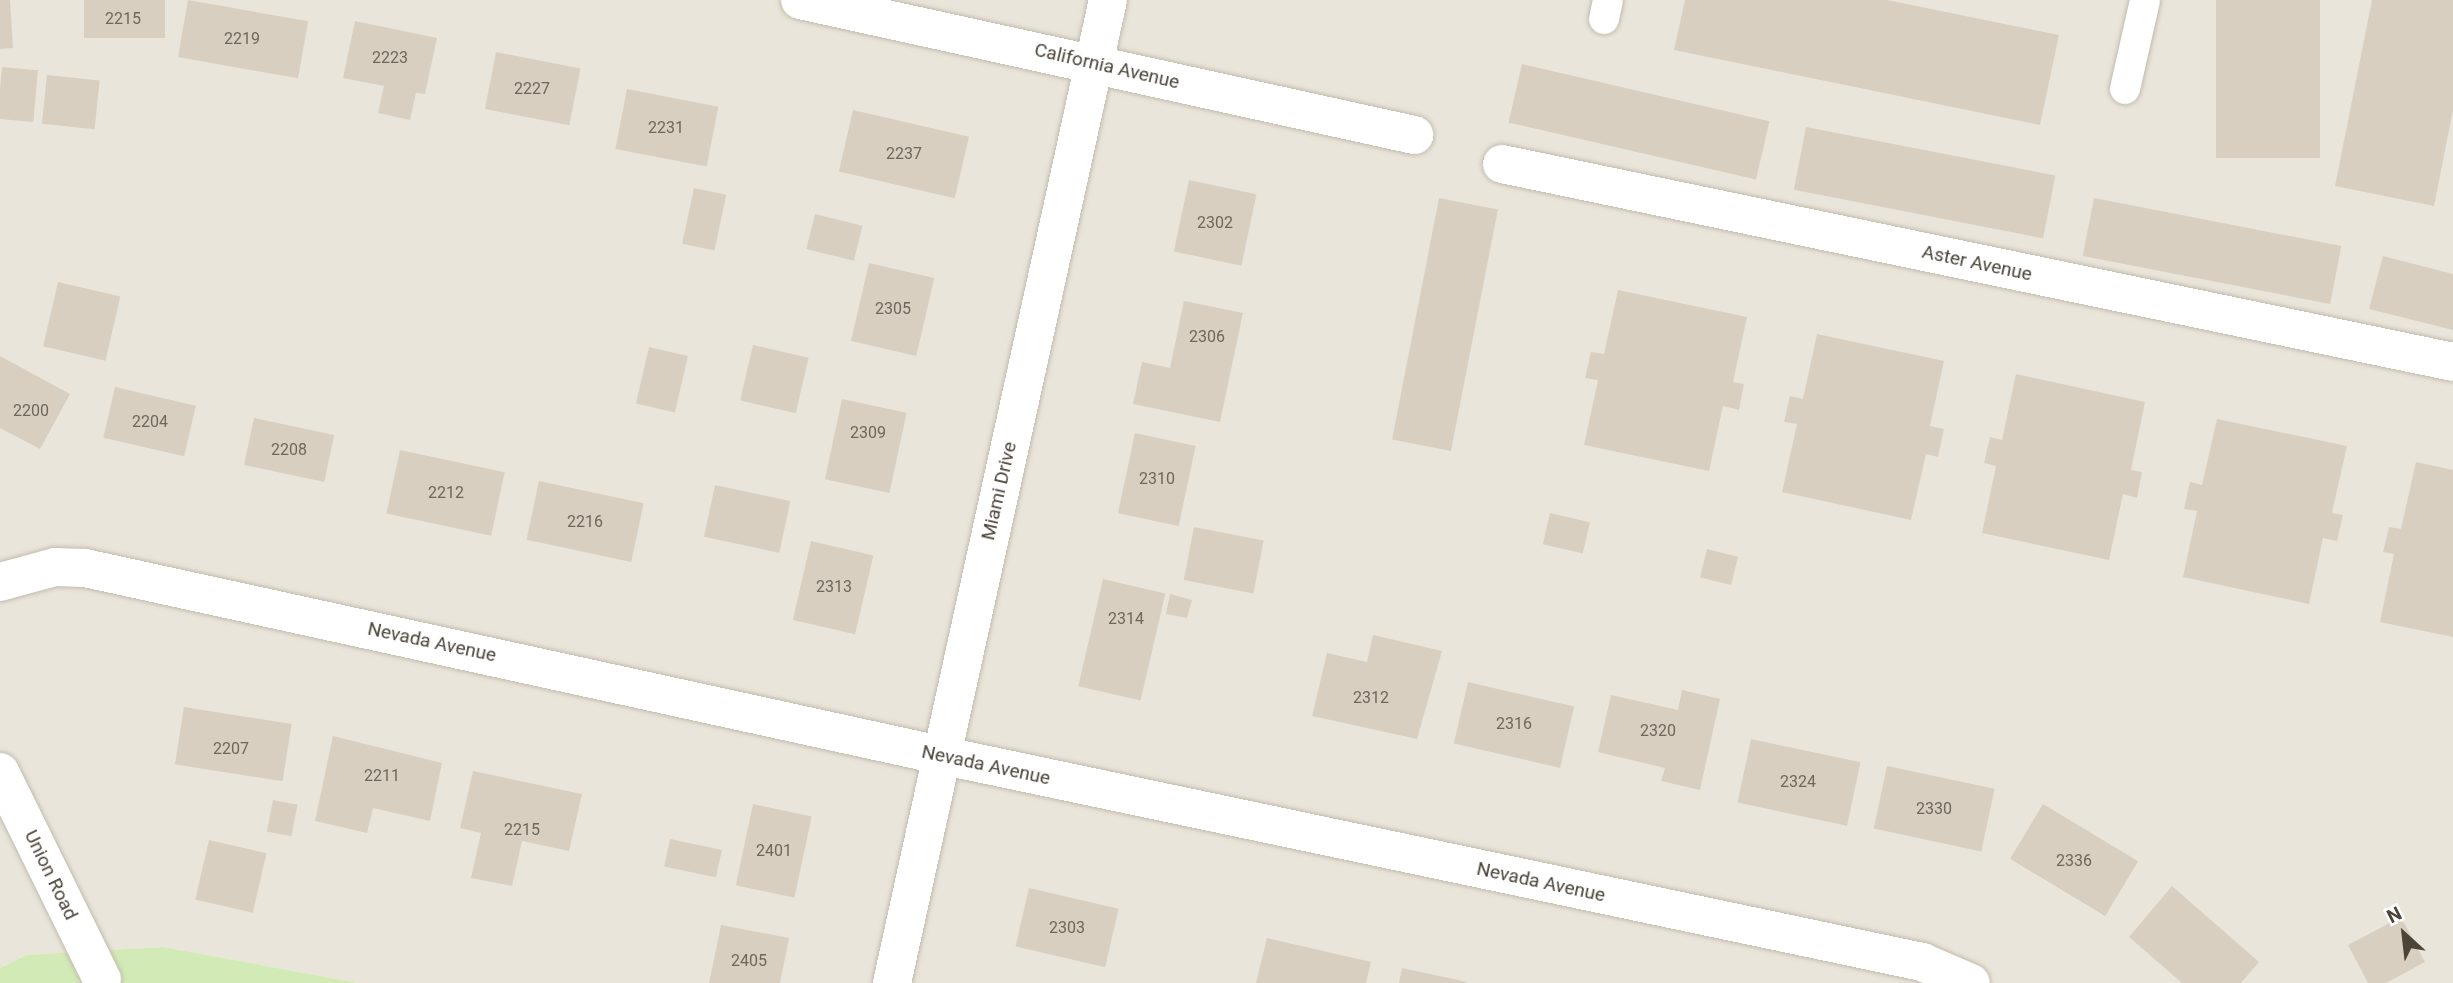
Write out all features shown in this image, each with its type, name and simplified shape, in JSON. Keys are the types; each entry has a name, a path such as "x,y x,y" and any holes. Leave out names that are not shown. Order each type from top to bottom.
{"street":[{"name":"California Avenue","path":"800,0 1414,135"},
{"name":"Miami Drive","path":"891,983 1108,0"},
{"name":"Aster Avenue","path":"1502,164 2453,362"},
{"name":"Nevada Avenue","path":"0,582 55,567 85,568 940,755 1922,962 1971,983"},
{"name":"Union Road","path":"0,772 102,979"}],"lane":[{"path":"2125,89 2145,0"}],"shaded area":[{"path":"0,0 2453,0 2453,983 359,983 163,947 26,955 0,968"}],"green space":[{"path":"163,947 359,983 0,983 0,968 26,955"}],"building":[{"path":"0,0 10,0 13,48 0,49"},
{"path":"84,0 165,0 165,38 84,38"},
{"path":"188,0 308,21 298,78 178,57"},
{"path":"1685,0 1887,0 2059,35 2040,125 1674,50"},
{"path":"2216,0 2320,0 2320,158 2216,158"},
{"path":"2372,0 2453,0 2453,110 2434,206 2335,186"},
{"path":"355,21 437,38 425,94 416,93 410,120 378,113 384,86 343,78"},
{"path":"496,52 580,68 569,125 485,109"},
{"path":"1522,64 1769,121 1756,180 1509,122"},
{"path":"2,67 38,70 33,122 0,119"},
{"path":"47,75 100,81 95,129 42,124"},
{"path":"627,89 718,107 707,167 615,149"},
{"path":"853,110 969,137 955,198 839,171"},
{"path":"1806,127 2055,175 2043,238 1794,190"},
{"path":"1189,180 1256,194 1241,266 1174,251"},
{"path":"694,188 726,195 714,251 682,244"},
{"path":"1439,198 1498,209 1451,451 1392,439"},
{"path":"2094,198 2341,246 2330,304 2083,256"},
{"path":"815,214 863,226 854,261 806,249"},
{"path":"2383,256 2453,274 2453,330 2369,309"},
{"path":"869,263 934,278 916,356 851,341"},
{"path":"58,282 120,296 106,361 43,346"},
{"path":"1618,290 1747,317 1733,382 1744,384 1739,410 1723,406 1709,471 1584,445 1598,380 1585,378 1591,352 1604,354"},
{"path":"1184,301 1243,313 1220,422 1133,404 1142,362 1170,368"},
{"path":"1817,334 1944,361 1930,426 1944,429 1938,457 1926,454 1911,520 1782,492 1797,424 1784,422 1790,396 1803,399"},
{"path":"753,345 809,358 796,413 740,401"},
{"path":"649,347 688,356 675,413 636,404"},
{"path":"0,356 70,394 40,449 0,428"},
{"path":"2016,374 2145,402 2131,470 2142,472 2137,498 2123,494 2109,560 1982,533 1996,466 1984,463 1990,437 2002,440"},
{"path":"115,387 196,406 184,456 103,438"},
{"path":"842,399 907,413 890,493 825,479"},
{"path":"254,418 334,435 324,482 244,465"},
{"path":"2217,419 2347,446 2332,513 2343,515 2337,541 2323,538 2309,604 2183,577 2197,511 2184,509 2190,482 2202,485"},
{"path":"1135,433 1196,446 1179,526 1118,513"},
{"path":"400,450 505,472 491,536 386,514"},
{"path":"2416,462 2453,470 2453,637 2380,622 2394,554 2383,552 2389,527 2401,529"},
{"path":"539,481 644,503 631,562 527,540"},
{"path":"715,485 790,501 779,553 704,537"},
{"path":"1550,513 1590,522 1583,553 1543,544"},
{"path":"1194,527 1264,541 1253,594 1184,580"},
{"path":"811,541 873,555 855,634 793,620"},
{"path":"1707,549 1738,557 1731,585 1700,577"},
{"path":"1103,579 1165,593 1141,701 1078,686"},
{"path":"1170,594 1192,600 1187,618 1166,614"},
{"path":"1373,635 1442,651 1417,739 1312,716 1327,653 1367,662"},
{"path":"1468,682 1574,707 1560,768 1454,743"},
{"path":"1682,690 1720,699 1700,790 1661,781 1665,768 1598,752 1611,695 1678,710"},
{"path":"184,707 292,724 283,781 175,764"},
{"path":"333,736 442,763 430,821 373,808 367,833 315,821"},
{"path":"1751,739 1861,762 1847,826 1737,803"},
{"path":"1887,766 1995,789 1981,851 1874,829"},
{"path":"473,771 582,794 569,851 522,841 512,886 471,878 481,833 460,828"},
{"path":"273,800 298,805 291,836 267,831"},
{"path":"753,804 812,816 794,898 736,885"},
{"path":"2043,804 2138,861 2105,916 2010,859"},
{"path":"670,839 722,850 716,877 664,866"},
{"path":"209,840 266,853 253,913 195,899"},
{"path":"2172,886 2259,962 2241,983 2182,983 2129,937"},
{"path":"1029,888 1119,909 1105,967 1016,946"},
{"path":"2401,917 2425,962 2386,983 2368,983 2348,945"},
{"path":"721,925 789,938 780,983 709,983"},
{"path":"1267,938 1371,962 1366,983 1256,983"},
{"path":"1402,968 1467,982 1399,983"}]}
